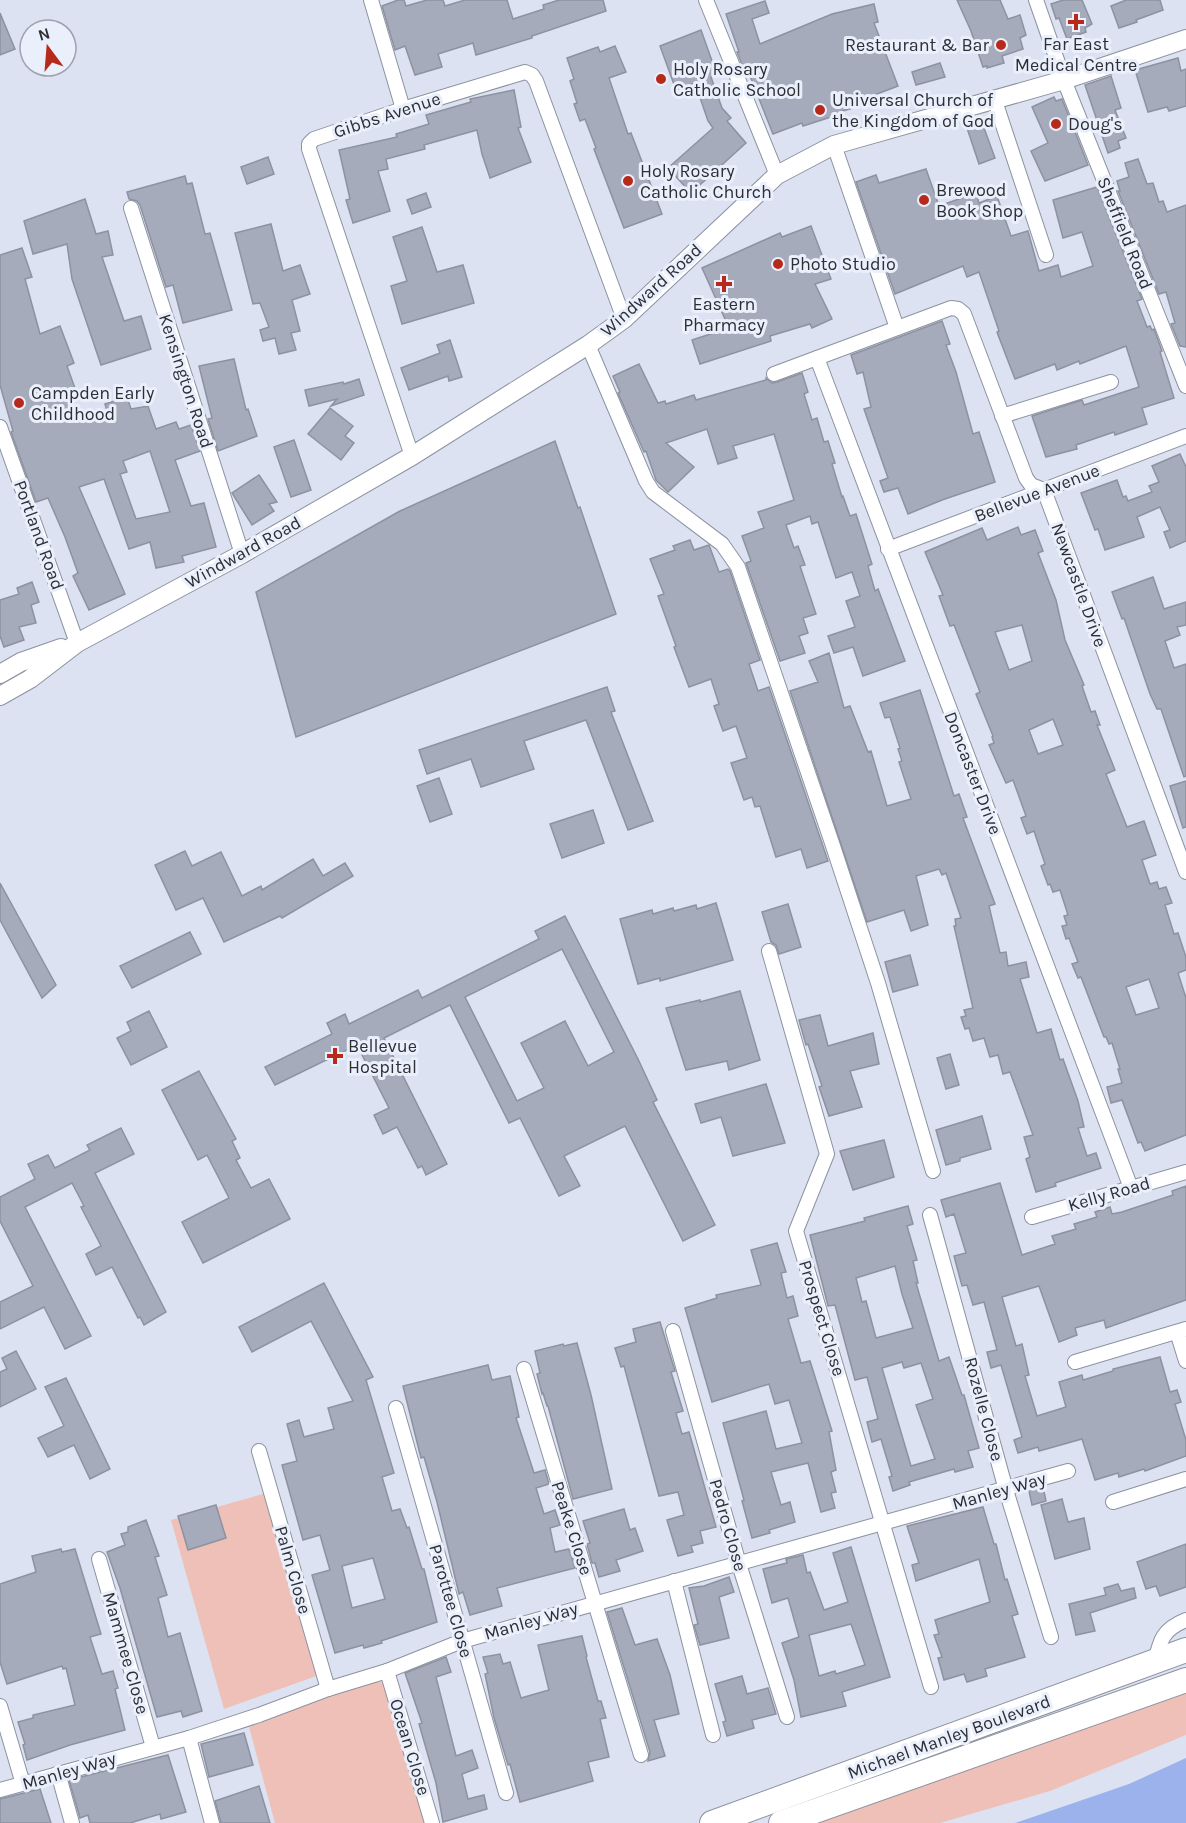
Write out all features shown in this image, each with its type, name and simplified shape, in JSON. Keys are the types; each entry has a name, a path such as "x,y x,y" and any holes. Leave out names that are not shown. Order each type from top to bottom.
{"highway":[{"name":"Michael Manley Boulevard","path":"712,1823 1186,1650"},
{"name":"Michael Manley Boulevard","path":"781,1823 1186,1680"}],"main road":[{"name":"Windward Road","path":"0,696 30,679 77,643 242,554 412,456 588,345 624,319 777,175 834,145 1064,80 1186,39"},
{"name":"Windward Road","path":"0,674 21,662 77,643"}],"street":[{"path":"371,0 403,109"},
{"path":"706,0 777,175"},
{"name":"Sheffield Road","path":"1036,0 1064,80 1186,386"},
{"name":"Gibbs Avenue","path":"412,456 309,149 309,144 314,139 525,72 532,75 624,319"},
{"path":"994,98 1046,255"},
{"path":"774,374 897,328 834,145"},
{"name":"Kensington Road","path":"131,208 242,554"},
{"name":"Newcastle Drive","path":"897,328 951,308 958,309 964,314 1026,478 1031,485 1044,490 1186,872"},
{"path":"588,345 646,481 653,492 722,544 738,567 878,983 933,1171"},
{"name":"Doncaster Drive","path":"818,358 888,549 1131,1188"},
{"path":"1002,416 1112,382"},
{"name":"Portland Road","path":"0,427 77,643"},
{"name":"Bellevue Avenue","path":"888,549 1186,436"},
{"name":"Prospect Close","path":"769,951 827,1154 796,1231 932,1687"},
{"name":"Kelly Road","path":"1032,1217 1186,1172"},
{"name":"Rozelle Close","path":"930,1215 1006,1490 1050,1637"},
{"path":"1075,1362 1181,1330 1186,1361"},
{"name":"Pedro Close","path":"673,1331 739,1564 787,1717"},
{"name":"Peake Close","path":"524,1369 641,1755"},
{"name":"Parottee Close","path":"396,1408 506,1793"},
{"name":"Palm Close","path":"259,1451 328,1689"},
{"name":"Manley Way","path":"0,1790 189,1738 328,1689 387,1671 462,1641 1068,1471"},
{"path":"1113,1502 1186,1479"},
{"name":"Mammee Close","path":"99,1559 153,1747"},
{"path":"674,1581 713,1735"},
{"path":"1155,1662 1160,1640 1174,1625 1186,1620"},
{"name":"Ocean Close","path":"387,1671 432,1823"},
{"path":"0,1706 23,1784"},
{"path":"189,1738 212,1823"},
{"path":"58,1773 72,1823"}],"shaded area":[{"path":"270,1492 322,1674 224,1709 171,1520"},
{"path":"370,1680 389,1684 426,1823 275,1823 249,1727"},
{"path":"1186,1692 1186,1735 1050,1791 940,1823 818,1823"}],"water":[{"path":"1186,1758 1186,1823 1015,1823 1129,1784"}],"building":[{"path":"404,0 406,6 427,0 443,0 445,6 465,0 507,0 513,19 544,9 543,5 559,0 603,0 606,11 532,36 532,38 476,55 473,43 438,54 442,67 415,75 405,46 395,50 382,6"},
{"path":"957,0 1000,0 1008,19 1020,15 1026,35 1020,38 1023,49 1002,56 1004,63 983,67 971,31"},
{"name":"Far East Medical Centre","path":"1063,0 1082,0 1092,24 1085,28 1086,32 1067,39 1051,4"},
{"path":"1126,0 1160,0 1163,10 1119,28 1111,6"},
{"path":"765,1 769,13 752,19 760,44 832,14 874,4 878,22 874,23 898,86 864,99 866,104 773,134 746,66 743,67 737,52 739,52 726,14"},
{"path":"0,13 15,49 0,55"},
{"path":"701,30 717,75 711,77 722,108 731,118 727,121 746,143 691,193 668,168 713,128 708,121 695,83 676,90 660,46"},
{"path":"615,46 626,72 609,78 628,134 631,133 662,214 624,228 585,119 580,121 574,104 577,103 570,81 574,79 567,58 598,47 600,52"},
{"path":"1178,58 1181,71 1186,69 1186,106 1169,111 1167,107 1148,112 1135,70"},
{"path":"940,63 945,77 916,85 912,72"},
{"path":"1111,76 1121,108 1115,110 1126,138 1118,141 1120,148 1108,153 1085,85"},
{"path":"514,90 521,127 518,128 531,162 490,178 477,130 424,145 425,149 386,159 388,169 378,171 390,211 353,223 346,200 350,199 339,150 397,137 396,134 429,124 426,115 471,102 470,99"},
{"name":"Doug's","path":"1054,97 1056,101 1062,99 1088,165 1045,181 1031,151 1048,143 1032,107"},
{"path":"980,117 995,158 979,164 965,122"},
{"path":"268,157 274,174 247,184 241,167"},
{"path":"1138,159 1147,184 1153,183 1159,202 1163,201 1167,212 1186,205 1186,347 1180,346 1171,324 1175,323 1166,292 1159,294 1118,191 1120,191 1117,181 1129,177 1125,163"},
{"path":"926,169 939,206 976,193 979,203 997,196 1011,236 1028,231 1039,271 1058,265 1061,277 1093,266 1082,232 1063,238 1053,200 1097,187 1142,299 1137,301 1147,327 1154,329 1174,398 1142,408 1147,424 1115,435 1114,432 1076,445 1077,449 1046,457 1032,416 1082,400 1084,405 1139,387 1126,346 1080,364 1079,361 1057,370 1055,364 1015,379 997,332 999,331 979,272 967,277 963,266 895,294 856,182 876,175 879,183"},
{"path":"185,176 187,184 192,183 205,234 210,233 232,310 183,323 173,285 166,287 140,205 137,201 129,199 127,192"},
{"path":"426,193 431,207 412,214 407,200"},
{"path":"85,199 96,234 108,231 113,255 102,257 124,321 141,316 151,349 101,365 72,279 67,244 33,254 24,221"},
{"path":"271,224 283,271 300,265 310,294 292,300 300,331 291,333 296,350 279,354 275,338 263,341 260,330 269,327 260,303 253,304 235,233"},
{"path":"811,226 831,279 815,284 832,319 812,328 810,324 770,336 771,341 700,364 692,340 729,328 702,268 780,233 782,237"},
{"path":"422,227 437,272 463,265 474,303 402,324 391,286 407,281 393,237"},
{"path":"22,248 32,277 25,279 40,334 60,326 74,363 67,366 76,391 70,393 81,421 107,411 105,404 127,397 131,409 148,406 156,429 176,422 179,429 191,425 200,451 175,460 191,506 204,503 216,547 182,556 184,562 156,568 150,542 129,549 104,479 79,487 125,594 89,610 73,576 78,573 48,498 36,502 11,432 13,431 0,385 0,255","holes":["150,451 170,512 136,519 120,474 127,472 123,461"]},
{"path":"942,321 950,344 946,345 973,434 979,432 995,482 908,514 898,488 884,492 880,481 888,478 864,409 871,407 863,372 857,374 851,355"},
{"path":"450,340 462,377 449,381 448,376 409,390 401,368 440,353 437,345"},
{"path":"234,359 246,410 248,409 257,436 218,451 208,419 212,418 199,366"},
{"path":"639,364 658,403 665,401 666,404 694,395 696,400 766,380 766,378 772,383 777,382 802,373 808,392 804,394 812,420 817,418 824,442 828,441 842,497 850,516 856,514 872,564 868,566 875,591 878,589 905,661 863,676 853,647 834,653 828,636 855,627 846,601 860,596 852,572 836,578 818,522 812,524 810,516 786,525 794,548 798,546 805,565 800,566 816,614 803,618 808,633 799,636 805,653 780,661 746,563 751,561 742,536 764,528 758,512 794,500 774,434 733,446 737,458 718,464 707,429 666,443 694,467 668,492 656,480 646,451 644,452 618,393 620,392 613,376"},
{"path":"359,379 364,395 331,406 337,399 309,406 305,390 343,382 344,384"},
{"path":"330,408 353,426 345,436 354,443 341,460 308,434"},
{"path":"294,440 311,490 291,497 274,447"},
{"path":"555,441 616,614 296,737 256,592 400,511"},
{"path":"1180,454 1186,467 1186,541 1170,548 1164,532 1170,530 1160,507 1137,517 1144,537 1105,550 1081,493 1117,480 1123,497 1126,496 1128,501 1152,492 1149,486 1159,482 1152,466"},
{"path":"259,475 277,502 269,504 274,511 252,525 232,493"},
{"path":"1018,527 1021,535 1035,530 1043,551 1038,553 1056,600 1065,640 1084,685 1082,686 1091,712 1095,711 1100,725 1097,725 1115,770 1106,774 1127,827 1144,821 1156,855 1142,860 1150,884 1157,882 1159,889 1166,887 1172,903 1165,905 1174,934 1178,933 1186,957 1186,970 1178,973 1186,998 1186,1135 1145,1151 1141,1142 1138,1143 1122,1100 1111,1103 1107,1087 1122,1083 1112,1043 1109,1044 1104,1037 1081,977 1078,978 1072,964 1078,962 1062,926 1067,925 1064,916 1068,915 1060,890 1053,892 1050,884 1048,885 1041,866 1045,864 1034,831 1027,834 1021,818 1026,816 1013,780 1006,783 989,745 994,743 993,736 976,694 980,692 954,625 950,626 939,596 943,595 925,552 982,528 987,540","holes":["1022,625 1032,661 1009,670 995,632","1053,719 1063,745 1038,754 1029,730","1149,979 1159,1008 1136,1015 1126,987"]},
{"path":"690,540 694,550 709,545 719,572 728,569 730,571 760,660 749,664 758,691 769,687 828,861 807,868 801,849 776,857 760,806 755,807 752,797 744,800 731,763 747,758 736,726 723,731 714,706 719,704 711,679 689,687 658,596 664,594 650,559 675,550 673,546"},
{"path":"1153,577 1164,609 1186,602 1186,625 1177,627 1180,635 1165,641 1174,668 1186,664 1186,776 1184,777 1161,709 1157,709 1150,694 1124,618 1122,619 1112,592"},
{"path":"32,582 39,602 31,605 36,623 19,627 24,640 4,647 0,636 0,600 19,594 17,588"},
{"path":"829,653 844,708 850,706 868,752 871,751 887,806 911,799 899,762 902,761 898,749 900,748 890,717 885,718 880,703 920,690 954,796 959,794 967,817 963,818 995,904 989,906 1000,953 1006,952 1008,966 1026,962 1029,977 1020,979 1037,1033 1051,1029 1060,1060 1063,1059 1078,1101 1084,1127 1078,1128 1087,1156 1096,1153 1101,1168 1055,1183 1056,1186 1036,1192 1026,1159 1030,1157 1024,1137 1033,1135 1010,1072 1003,1074 998,1055 990,1057 984,1038 973,1041 969,1028 965,1029 961,1017 966,1016 964,1010 973,1008 954,926 956,926 955,919 961,918 946,873 942,875 939,869 916,876 928,925 911,931 904,910 867,922 790,691 818,682 809,661"},
{"path":"607,687 615,711 611,712 653,821 628,830 586,720 524,741 534,769 481,787 471,759 427,774 419,750"},
{"path":"439,778 452,814 430,822 417,786"},
{"path":"1186,781 1186,827 1183,828 1170,786"},
{"path":"593,810 604,843 562,858 550,824"},
{"path":"185,851 192,866 221,852 242,896 261,886 262,890 313,859 323,876 345,863 353,876 282,918 280,916 224,942 203,898 176,910 155,865"},
{"path":"0,883 56,985 42,998 0,920"},
{"path":"716,903 733,960 660,981 660,978 638,984 620,919 652,910 653,914 696,905 697,909"},
{"path":"788,904 801,947 779,954 776,945 771,942 762,912"},
{"path":"565,916 638,1059 657,1100 653,1102 715,1225 683,1241 625,1126 564,1156 580,1186 559,1196 520,1118 509,1123 450,1005 384,1038 447,1164 426,1175 422,1166 418,1168 397,1127 383,1134 374,1115 389,1108 357,1045 275,1085 265,1067 332,1034 327,1023 345,1014 349,1024 418,990 422,998 539,939 535,931","holes":["562,949 614,1052 588,1066 565,1021 521,1043 544,1088 517,1101 465,997"]},
{"path":"190,932 201,954 132,988 120,966"},
{"path":"910,955 918,985 893,992 885,962"},
{"path":"740,991 760,1060 729,1070 727,1061 686,1070 666,1008"},
{"path":"149,1011 167,1047 131,1065 117,1038 131,1031 127,1022"},
{"path":"820,1015 828,1046 873,1033 879,1064 850,1071 862,1107 829,1116 819,1087 822,1086 799,1020"},
{"path":"950,1054 959,1085 946,1089 937,1058"},
{"path":"199,1071 236,1139 232,1141 240,1158 236,1160 251,1188 269,1179 290,1219 203,1263 182,1222 229,1198 207,1155 198,1160 162,1090"},
{"path":"766,1084 785,1143 733,1156 721,1117 701,1123 695,1104"},
{"path":"982,1116 991,1149 960,1158 960,1161 946,1165 936,1130"},
{"path":"121,1128 134,1154 95,1173 166,1312 144,1325 140,1317 138,1318 112,1267 96,1275 86,1254 101,1246 81,1207 84,1206 72,1183 25,1207 91,1336 65,1349 44,1307 0,1329 0,1302 33,1286 0,1221 0,1197 35,1179 28,1164 48,1155 55,1168 90,1150 87,1145"},
{"path":"884,1140 894,1177 853,1190 840,1151"},
{"path":"1000,1183 1022,1255 1055,1244 1052,1236 1076,1229 1074,1224 1097,1217 1095,1212 1110,1207 1112,1214 1122,1212 1173,1195 1172,1191 1186,1186 1186,1300 1106,1328 1104,1320 1075,1328 1077,1335 1059,1342 1039,1286 1002,1297 1016,1346 1022,1344 1029,1375 1025,1376 1037,1416 1066,1407 1059,1382 1082,1375 1083,1380 1113,1371 1113,1369 1160,1357 1170,1392 1177,1390 1181,1402 1175,1404 1186,1440 1186,1456 1145,1471 1144,1469 1119,1477 1118,1473 1095,1480 1082,1439 1039,1451 1038,1447 1018,1453 1014,1440 1022,1437 1001,1365 991,1368 987,1352 997,1350 984,1302 973,1305 967,1285 962,1286 954,1256 966,1253 954,1214 946,1217 941,1200"},
{"path":"908,1206 913,1224 907,1226 917,1260 913,1261 918,1283 916,1283 939,1361 949,1357 962,1395 964,1395 979,1448 968,1451 973,1467 955,1472 954,1469 909,1482 910,1485 893,1491 889,1477 892,1476 881,1439 872,1442 867,1422 878,1419 867,1377 855,1380 835,1305 828,1306 810,1235 865,1221 864,1218","holes":["895,1266 913,1328 876,1338 866,1301 862,1302 856,1278","902,1362 904,1368 921,1363 933,1399 916,1405 935,1459 911,1466 882,1368"]},
{"path":"777,1243 786,1272 781,1273 787,1298 793,1296 798,1316 788,1319 801,1363 810,1361 832,1431 829,1432 836,1470 831,1472 836,1492 831,1493 835,1508 821,1512 808,1463 771,1472 781,1505 790,1502 795,1522 752,1538 723,1423 766,1411 776,1449 802,1443 789,1400 775,1404 769,1384 712,1402 685,1308 717,1298 716,1295 761,1285 751,1250"},
{"path":"324,1283 373,1377 366,1380 394,1473 382,1477 392,1511 400,1509 407,1528 409,1527 422,1569 424,1569 437,1622 381,1641 382,1643 364,1648 363,1645 335,1653 312,1575 330,1570 320,1535 303,1540 282,1465 297,1461 287,1424 299,1420 304,1437 334,1429 328,1408 353,1401 311,1321 252,1352 239,1327","holes":["373,1558 385,1599 352,1608 342,1566"]},
{"path":"660,1322 675,1371 671,1372 683,1411 676,1413 682,1434 689,1432 716,1527 700,1531 703,1543 691,1546 693,1552 678,1556 667,1520 684,1515 678,1492 659,1496 624,1366 621,1367 615,1348 636,1342 633,1329"},
{"path":"577,1343 612,1489 573,1499 548,1406 542,1394 535,1351"},
{"path":"16,1351 36,1389 0,1407 0,1372 7,1369 2,1358"},
{"path":"488,1365 492,1380 510,1376 519,1417 516,1418 534,1473 545,1470 549,1484 536,1488 544,1514 555,1510 560,1525 550,1528 555,1552 569,1549 575,1568 497,1588 502,1606 470,1615 463,1592 459,1594 437,1502 424,1457 421,1458 403,1386"},
{"path":"66,1378 110,1469 90,1479 74,1445 48,1457 38,1438 64,1426 45,1387"},
{"path":"1043,1487 1046,1501 1032,1505 1029,1491"},
{"path":"1062,1499 1068,1522 1084,1518 1090,1549 1055,1559 1041,1505"},
{"path":"216,1505 226,1538 188,1550 178,1516"},
{"path":"983,1507 1018,1614 1012,1616 1025,1657 985,1669 987,1676 967,1682 964,1674 944,1680 938,1658 942,1657 934,1635 939,1634 935,1620 990,1602 979,1559 916,1581 912,1565 919,1563 907,1526"},
{"path":"624,1509 630,1530 635,1528 643,1551 616,1560 620,1571 599,1577 595,1563 592,1563 587,1544 590,1543 583,1521"},
{"path":"146,1520 159,1556 155,1557 167,1595 158,1598 168,1637 180,1633 202,1711 183,1717 181,1711 157,1717 120,1588 107,1552 125,1545 121,1534 128,1532 128,1527"},
{"path":"1186,1544 1186,1587 1160,1596 1156,1586 1146,1589 1137,1562"},
{"path":"851,1547 890,1677 842,1692 846,1706 801,1717 794,1680 782,1643 799,1637 788,1598 772,1603 763,1569 787,1563 786,1559 803,1555 807,1573 810,1572 824,1610 848,1602 833,1553","holes":["851,1624 865,1665 836,1674 835,1671 819,1676 809,1635"]},
{"path":"61,1549 62,1552 75,1549 101,1634 90,1637 102,1674 113,1671 125,1730 27,1760 18,1722 33,1718 33,1715 75,1705 66,1668 63,1669 62,1666 7,1684 0,1662 0,1584 36,1572 32,1556"},
{"path":"729,1577 734,1592 719,1597 729,1638 700,1645 694,1625 698,1624 689,1588 704,1586"},
{"path":"1118,1584 1121,1591 1134,1588 1136,1598 1090,1613 1095,1631 1076,1635 1069,1604 1106,1595 1104,1588"},
{"path":"622,1608 635,1645 657,1639 670,1675 679,1714 654,1720 665,1756 648,1761 650,1752 607,1612"},
{"path":"582,1636 598,1701 601,1701 606,1718 600,1719 609,1757 588,1762 593,1781 520,1802 494,1718 485,1674 488,1673 483,1657 500,1654 503,1664 510,1662 521,1698 549,1690 538,1645"},
{"path":"446,1657 451,1672 436,1677 456,1756 472,1750 478,1768 462,1774 468,1799 484,1795 487,1809 443,1822 436,1783 419,1724 422,1723 405,1673"},
{"path":"742,1676 747,1694 768,1688 776,1714 752,1720 754,1728 727,1736 723,1722 726,1721 715,1684"},
{"path":"244,1733 253,1765 209,1777 201,1744"},
{"path":"168,1755 186,1812 161,1819 160,1814 130,1823 90,1823 88,1815 80,1818 69,1780"},
{"path":"259,1786 270,1823 221,1823 215,1801"},
{"path":"40,1789 51,1823 0,1823 0,1799"}],"place":[{"name":"Far East Medical Centre","path":"1076,22"},
{"name":"Restaurant & Bar","path":"1001,45"},
{"name":"Holy Rosary Catholic School","path":"661,79"},
{"name":"Universal Church of the Kingdom of God","path":"820,110"},
{"name":"Doug's","path":"1056,124"},
{"name":"Holy Rosary Catholic Church","path":"628,181"},
{"name":"Brewood Book Shop","path":"924,200"},
{"name":"Photo Studio","path":"778,264"},
{"name":"Eastern Pharmacy","path":"724,284"},
{"name":"Campden Early Childhood","path":"19,403"},
{"name":"Bellevue Hospital","path":"335,1056"}]}
